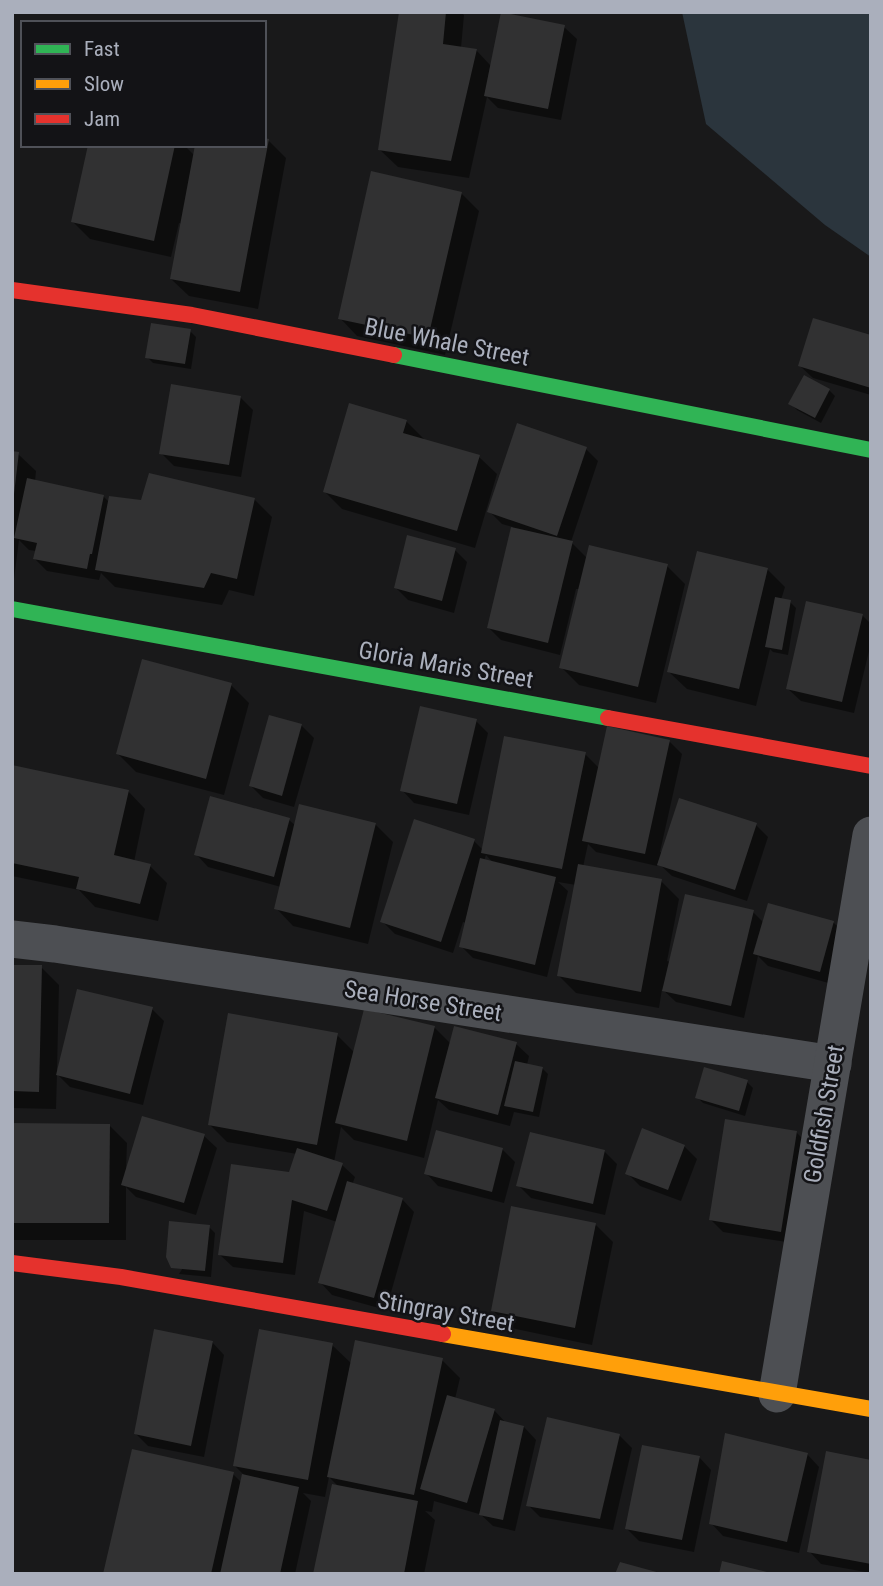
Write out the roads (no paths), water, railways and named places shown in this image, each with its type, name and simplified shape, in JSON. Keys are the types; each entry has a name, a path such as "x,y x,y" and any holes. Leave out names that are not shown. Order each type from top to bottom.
{"street":[{"name":"Blue Whale Street","path":"12,290 192,315 871,450"},
{"name":"Gloria Maris Street","path":"12,609 871,766"},
{"name":"Goldfish Street","path":"778,1394 871,835"},
{"name":"Sea Horse Street","path":"12,939 833,1064"},
{"name":"Stingray Street","path":"12,1263 121,1277 871,1409"}]}
